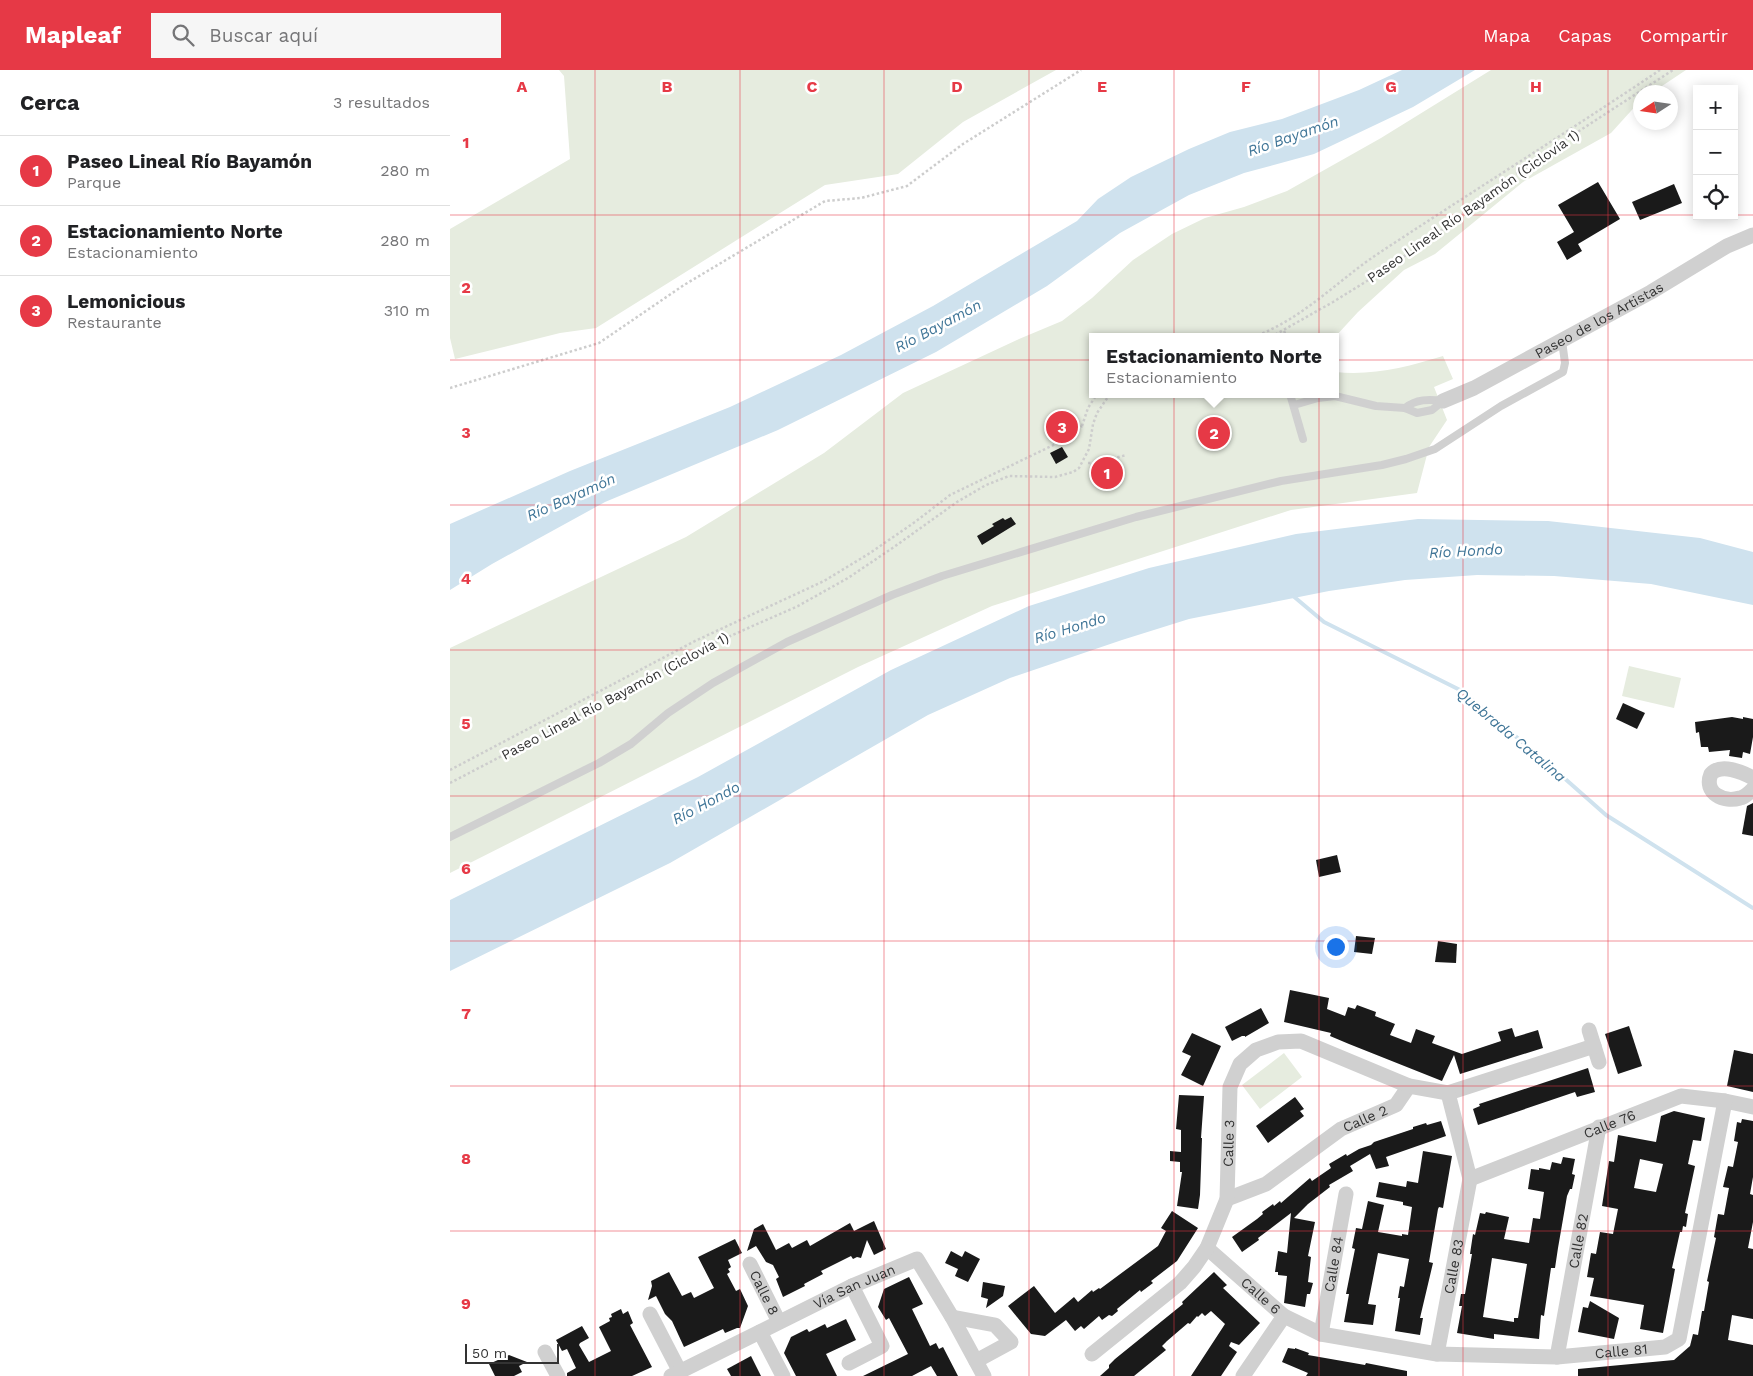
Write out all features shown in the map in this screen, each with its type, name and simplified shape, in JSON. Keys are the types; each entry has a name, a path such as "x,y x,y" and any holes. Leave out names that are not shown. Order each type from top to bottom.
{"street":[{"name":"Paseo de los Artistas","path":"1443,401 1474,388 1562,341 1651,292 1727,246 1753,235"},
{"path":"1753,778 1745,774 1718,769 1711,774 1708,786 1716,796 1734,799 1745,796 1753,789"},
{"path":"1589,1030 1598,1062"},
{"name":"Calle 3","path":"1092,1354 1180,1283 1207,1248 1227,1199 1230,1087 1240,1064 1256,1050 1278,1042 1301,1041 1409,1086"},
{"path":"1409,1086 1448,1094 1594,1046"},
{"name":"Calle 2","path":"1227,1199 1266,1184 1341,1129 1396,1105 1409,1086"},
{"path":"1448,1094 1470,1179"},
{"name":"Calle 76","path":"1470,1179 1681,1096 1725,1101 1753,1107"},
{"name":"Calle 81","path":"1321,1334 1438,1354 1557,1357 1665,1347 1679,1339 1725,1101"},
{"name":"Calle 82","path":"1557,1357 1599,1127"},
{"name":"Calle 83","path":"1438,1354 1470,1179"},
{"name":"Calle 84","path":"1321,1334 1346,1194"},
{"name":"Calle 6","path":"1207,1248 1284,1316 1321,1334"},
{"name":"Vía San Juan","path":"675,1374 852,1286 917,1259 952,1317 984,1376"},
{"name":"Calle 8","path":"750,1264 779,1322"},
{"path":"849,1363 882,1346 852,1286"},
{"path":"650,1314 675,1374"},
{"path":"1243,1376 1284,1316"},
{"path":"952,1317 996,1325 1011,1342 976,1361"},
{"path":"760,1332 784,1376"},
{"path":"546,1352 558,1376"}],"lane":[{"path":"450,837 599,764 631,744 668,713 713,683 788,642 892,595 959,571 1136,517 1281,481 1406,460 1435,449 1501,406 1563,372 1565,363 1562,341"},
{"path":"1339,397 1376,406 1405,408 1417,413 1437,407 1443,401"},
{"path":"1291,398 1302,439"},
{"path":"1294,405 1318,398"},
{"path":"1405,408 1414,401 1443,401"}],"path":[{"path":"450,388 599,342 684,285 825,201 861,198 907,186 963,144 1081,70"},
{"path":"1264,333 1300,313 1374,256 1660,70"},
{"name":"Paseo Lineal Río Bayamón (Ciclovía 1)","path":"1287,333 1438,233 1492,191 1559,144 1673,70"},
{"path":"450,770 695,641 824,581 885,542 950,495 1070,437 1082,426 1088,408 1094,398"},
{"name":"Paseo Lineal Río Bayamón (Ciclovía 1)","path":"450,783 590,710 703,648 798,606 848,578 926,525 956,502 986,485 1009,476 1055,477 1073,472 1079,468 1089,449 1093,424 1097,413 1107,398"},
{"path":"1088,463 1098,463 1126,455"}],"shaded area":[{"path":"559,70 1056,70 963,122 898,174 825,185 596,328 560,333 455,359 450,338 450,229 570,159 564,76"},
{"path":"1491,70 1686,70 1664,85 1633,85 1633,109 1611,133 1523,182 1435,254 1404,270 1358,312 1339,333 1089,333 1089,398 1339,398 1339,372 1363,373 1390,370 1443,356 1453,379 1434,387 1447,420 1429,447 1417,493 1291,510 992,606 858,667 450,873 450,648 686,537 824,453 903,393 1062,321 1092,298 1133,260 1172,234 1205,218 1244,207 1287,191 1381,138"},
{"path":"1629,666 1681,678 1674,708 1622,696"},
{"path":"1284,1053 1302,1077 1260,1109 1242,1085"}],"water":[{"name":"Río Bayamón","path":"1402,70 1475,70 1413,107 1314,154 1244,173 1189,195 1120,233 1047,286 936,352 778,430 605,502 492,564 450,590 450,524 570,471 730,407 841,355 933,306 1077,221 1098,199 1131,177 1189,149 1230,132 1282,119 1359,90"},
{"name":"Río Hondo","path":"1418,519 1548,521 1700,538 1753,552 1753,605 1651,584 1554,576 1477,575 1405,580 1329,591 1189,619 1010,678 928,715 670,863 450,971 450,900 698,777 891,670 1029,606 1149,568 1296,534"}],"building":[{"path":"1598,182 1620,219 1578,244 1582,251 1567,260 1557,242 1574,232 1558,205"},
{"path":"1674,184 1682,203 1640,220 1632,202"},
{"path":"1064,417 1067,430 1055,433 1051,421"},
{"path":"1062,447 1068,457 1056,464 1050,453"},
{"path":"1011,517 1016,524 982,545 977,536 994,526 992,524 1003,518 1005,520"},
{"path":"1623,703 1645,713 1637,729 1616,719"},
{"path":"1732,717 1753,719 1753,737 1750,754 1743,752 1742,758 1729,756 1730,750 1709,752 1708,747 1701,747 1699,732 1696,733 1695,722"},
{"path":"1753,803 1753,836 1742,834 1747,806"},
{"path":"1337,855 1341,872 1319,877 1316,860"},
{"path":"1356,936 1375,938 1372,954 1354,952"},
{"path":"1438,941 1457,944 1456,963 1435,962"},
{"path":"1290,990 1329,998 1327,1009 1345,1016 1348,1007 1355,1009 1357,1005 1376,1012 1375,1016 1395,1024 1390,1035 1411,1043 1416,1029 1435,1036 1432,1043 1462,1054 1501,1041 1498,1032 1512,1028 1515,1037 1538,1030 1543,1048 1460,1074 1454,1055 1442,1081 1330,1036 1331,1033 1284,1022"},
{"path":"1261,1008 1269,1023 1245,1037 1242,1036 1232,1041 1225,1027"},
{"path":"1629,1026 1642,1066 1618,1074 1605,1034"},
{"path":"1192,1033 1221,1046 1203,1086 1181,1075 1191,1056 1182,1052"},
{"path":"1734,1050 1753,1054 1753,1092 1727,1086"},
{"path":"1588,1068 1595,1092 1577,1097 1575,1092 1478,1125 1473,1109 1480,1106 1479,1104"},
{"path":"1179,1095 1204,1096 1198,1209 1177,1206 1182,1172 1180,1172 1180,1162 1170,1161 1170,1151 1181,1152 1181,1130 1176,1129"},
{"path":"1295,1097 1304,1109 1300,1111 1304,1116 1268,1143 1256,1126"},
{"path":"1674,1111 1705,1118 1701,1141 1693,1140 1688,1164 1695,1166 1685,1213 1688,1214 1686,1227 1683,1226 1682,1232 1680,1232 1672,1268 1675,1269 1663,1333 1640,1329 1644,1305 1590,1296 1594,1278 1587,1277 1591,1253 1596,1254 1600,1232 1613,1234 1618,1209 1602,1206 1609,1161 1614,1162 1618,1135 1656,1142 1661,1116","holes":["1640,1159 1663,1164 1656,1192 1634,1188"]},
{"path":"1742,1119 1753,1121 1753,1177 1750,1194 1753,1195 1753,1222 1748,1248 1753,1249 1753,1319 1732,1315 1728,1340 1753,1345 1753,1376 1578,1376 1578,1369 1674,1360 1690,1346 1693,1334 1698,1335 1709,1282 1707,1281 1716,1238 1714,1237 1718,1214 1724,1215 1729,1188 1723,1187 1728,1166 1733,1167 1738,1142 1734,1141 1737,1122 1741,1123"},
{"path":"1441,1121 1446,1136 1386,1157 1389,1166 1376,1169 1370,1154 1350,1166 1353,1171 1329,1185 1330,1187 1294,1218 1315,1222 1308,1256 1311,1257 1308,1282 1313,1283 1310,1294 1307,1294 1305,1307 1284,1303 1287,1276 1278,1275 1278,1272 1275,1272 1278,1251 1287,1253 1291,1213 1242,1252 1232,1237 1263,1214 1262,1212 1273,1204 1274,1206 1280,1201 1281,1203 1310,1178 1312,1181 1331,1168 1329,1164 1346,1154 1347,1156 1374,1142 1413,1129 1413,1127"},
{"path":"1423,1151 1452,1156 1443,1208 1439,1207 1438,1209 1429,1262 1433,1263 1420,1318 1423,1318 1420,1335 1395,1331 1400,1286 1404,1287 1409,1259 1378,1253 1368,1304 1376,1305 1373,1325 1344,1322 1349,1294 1346,1294 1355,1249 1352,1248 1356,1228 1362,1229 1368,1201 1384,1205 1378,1232 1402,1236 1402,1234 1408,1235 1412,1207 1403,1205 1403,1202 1376,1197 1379,1182 1406,1187 1407,1181 1418,1183"},
{"path":"1563,1157 1575,1159 1572,1174 1575,1175 1572,1189 1570,1189 1567,1196 1555,1268 1551,1268 1544,1316 1541,1315 1539,1339 1494,1334 1494,1339 1457,1333 1462,1306 1459,1306 1461,1294 1465,1294 1472,1254 1470,1254 1473,1234 1475,1235 1480,1213 1485,1214 1486,1212 1509,1217 1504,1239 1529,1243 1533,1218 1540,1219 1544,1192 1528,1189 1531,1169 1550,1170 1552,1162 1561,1164","holes":["1492,1258 1527,1264 1518,1318 1514,1318 1514,1322 1483,1317"]},
{"path":"1172,1211 1198,1228 1177,1261 1151,1281 1153,1283 1141,1292 1140,1290 1117,1309 1118,1311 1112,1316 1109,1315 1102,1320 1099,1316 1084,1329 1081,1326 1075,1331 1066,1320 1045,1336 1031,1334 1008,1306 1034,1286 1055,1313 1074,1297 1078,1302 1092,1290 1093,1292 1100,1289 1158,1246 1166,1231 1161,1228"},
{"path":"874,1221 886,1249 874,1255 867,1240 861,1258 853,1259 851,1256 821,1271 823,1274 783,1297 776,1279 779,1277 773,1265 766,1262 756,1246 747,1251 754,1229 763,1224 776,1250 789,1243 792,1248 807,1240 810,1246 850,1223 854,1231"},
{"path":"735,1239 742,1253 728,1260 731,1267 728,1269 730,1272 727,1274 736,1291 740,1289 748,1306 740,1328 725,1333 723,1329 684,1347 672,1321 665,1314 656,1296 648,1300 652,1286 651,1281 669,1272 682,1296 691,1292 694,1298 714,1288 698,1257"},
{"path":"951,1251 962,1257 965,1251 980,1259 968,1282 955,1276 958,1269 945,1263"},
{"path":"1214,1272 1227,1285 1223,1288 1260,1323 1239,1345 1231,1342 1229,1346 1237,1352 1221,1376 1191,1376 1225,1324 1211,1311 1205,1316 1202,1313 1190,1324 1188,1323 1162,1346 1166,1350 1134,1376 1100,1376 1115,1359 1183,1304 1182,1302"},
{"path":"909,1277 923,1304 912,1309 930,1346 936,1343 939,1349 943,1347 958,1376 937,1376 931,1366 912,1376 863,1376 908,1354 889,1318 886,1320 878,1307 884,1289"},
{"path":"983,1282 1005,1286 1003,1296 986,1308 988,1299 981,1297"},
{"path":"1590,1301 1619,1318 1614,1339 1578,1332 1583,1307 1588,1308"},
{"path":"621,1309 623,1314 628,1311 633,1323 630,1325 652,1367 632,1376 567,1376 567,1373 576,1368 567,1349 562,1351 556,1340 582,1326 589,1338 579,1345 589,1362 611,1351 599,1327 610,1321 611,1314"},
{"path":"846,1319 856,1340 826,1354 837,1376 796,1376 784,1353 791,1337 807,1329 809,1332 825,1324 827,1328"},
{"path":"1288,1348 1295,1348 1309,1353 1308,1355 1407,1371 1407,1376 1306,1376 1308,1373 1282,1362"},
{"path":"509,1355 527,1362 519,1366 522,1372 514,1376 495,1376 489,1364"},
{"path":"751,1356 761,1376 731,1376 727,1369"}],"waterway":[{"name":"Quebrada Catalina","path":"1292,595 1324,622 1462,691 1606,815 1753,908"}],"place":[{"name":"Lemonicious","path":"1062,427"},
{"name":"Estacionamiento Norte","path":"1214,433"},
{"name":"Paseo Lineal Río Bayamón","path":"1107,473"}]}
